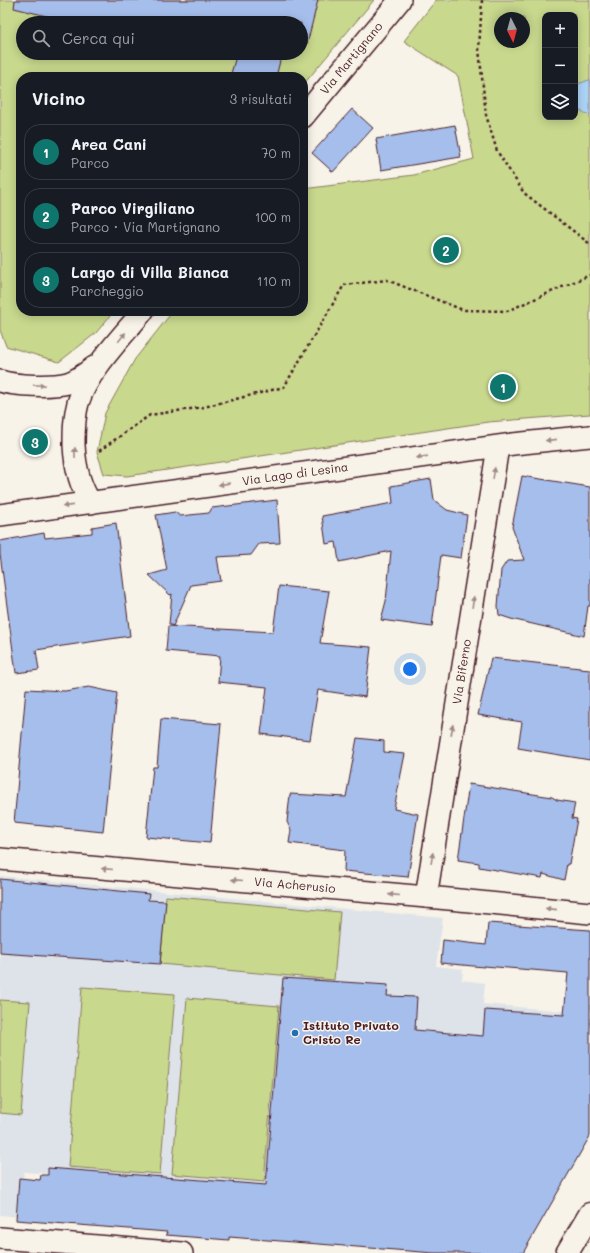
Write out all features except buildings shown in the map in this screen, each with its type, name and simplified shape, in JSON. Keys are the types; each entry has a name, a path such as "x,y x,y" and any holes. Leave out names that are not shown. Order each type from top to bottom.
{"street":[{"name":"Via Martignano","path":"308,111 400,0"},
{"path":"91,503 79,479 74,455 74,428 78,402 83,389 101,362 139,316"},
{"path":"0,381 12,384 57,384 68,382 76,379 101,362"},
{"name":"Via Lago di Lesina","path":"0,515 537,441 590,436"},
{"name":"Via Biferno","path":"426,897 498,447"},
{"name":"Via Acherusio","path":"0,859 590,913"},
{"path":"567,1253 590,1214"},
{"path":"0,1238 182,1253"}],"path":[{"path":"482,0 479,49 486,115 497,151 524,193 590,244"},
{"path":"74,455 97,452 150,415 204,407 284,387 344,285 387,280 463,310 507,311 590,275"}],"shaded area":[{"name":"Istituto Privato Cristo Re","path":"0,876 443,918 436,966 463,969 462,980 485,983 483,1004 590,1013 445,1203 24,1172 20,1217 0,1215"}],"green space":[{"path":"0,0 374,0 308,79 308,72 16,72 16,316 110,316 96,333 59,362 6,346 0,330"},
{"path":"436,0 590,0 590,414 488,422 127,476 104,474 97,452 105,413 135,359 169,316 308,316 308,188 414,175 474,159 458,76 404,41"},
{"path":"166,896 340,912 334,980 160,964"},
{"path":"82,987 175,994 160,1174 68,1167"},
{"path":"187,998 279,1006 264,1182 172,1174"},
{"path":"0,1000 30,1002 21,1115 0,1113"}],"water":[{"path":"590,80 590,115 578,110 578,84"}],"place":[{"name":"Parco Virgiliano","path":"446,250"},
{"name":"Area Cani","path":"503,387"},
{"name":"Largo di Villa Bianca","path":"35,442"},
{"name":"Istituto Privato Cristo Re","path":"295,1033"}]}
